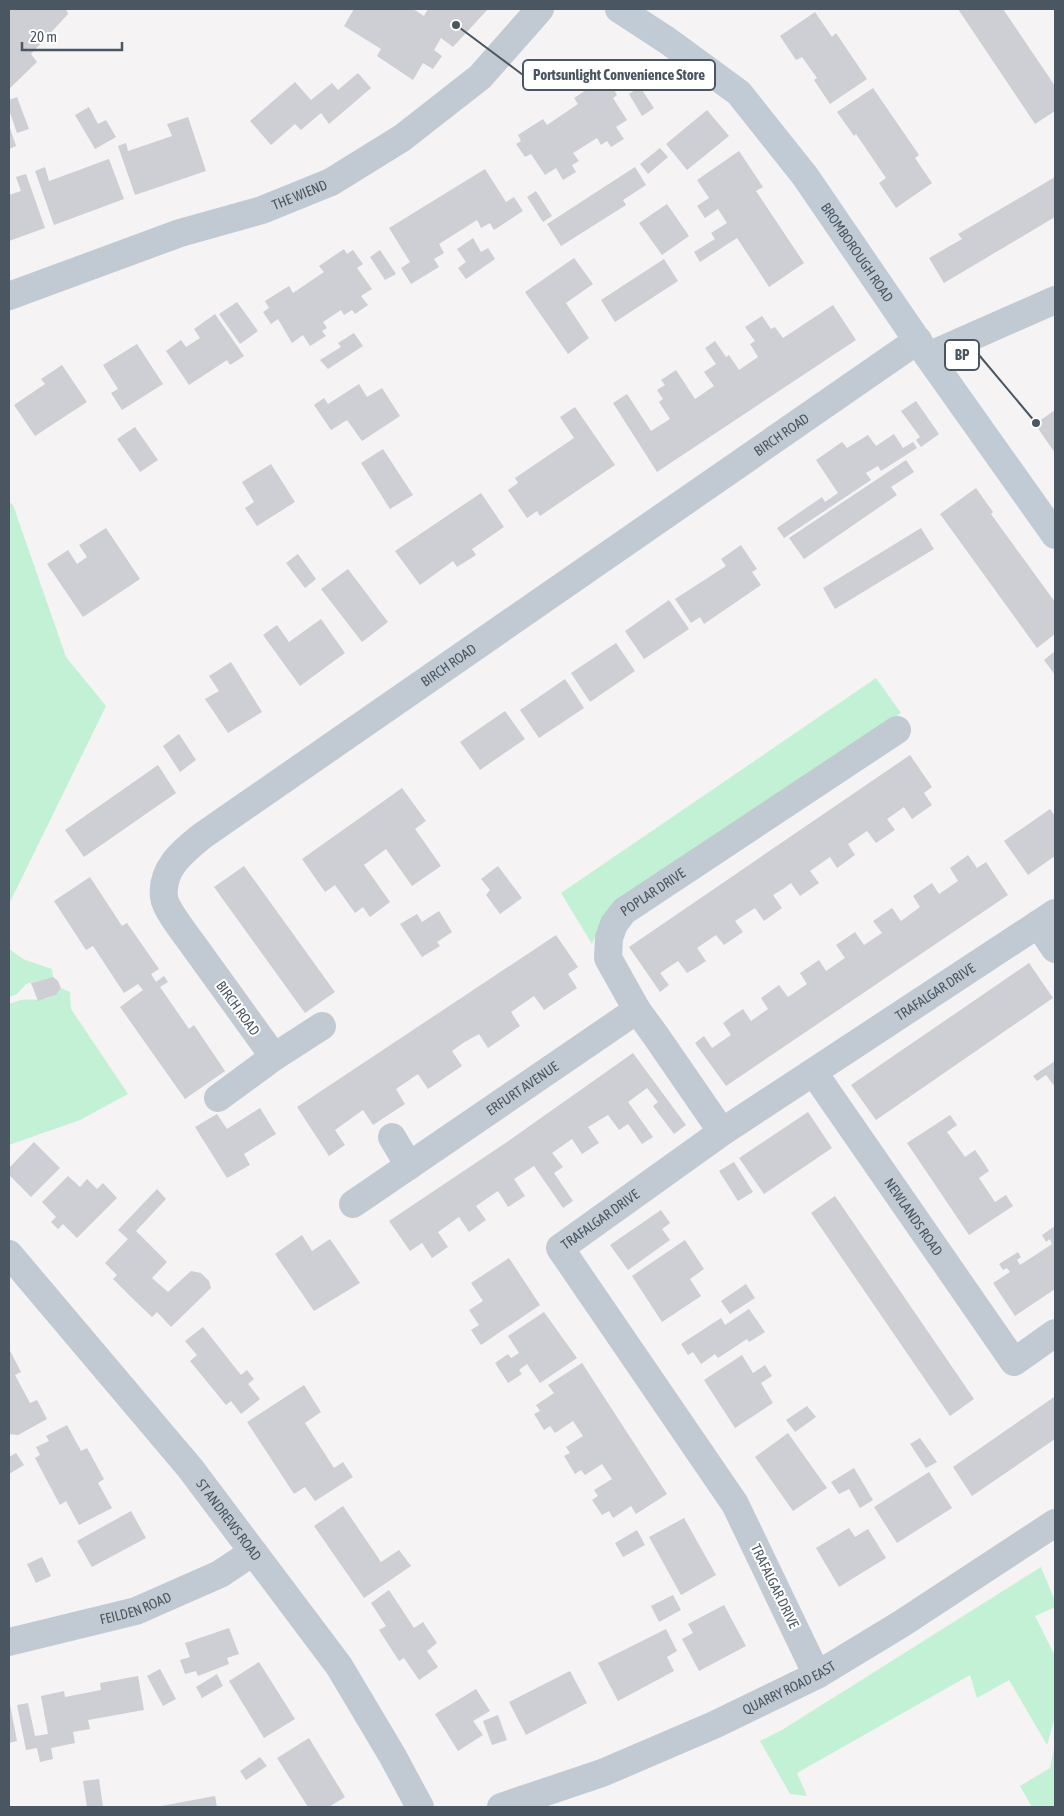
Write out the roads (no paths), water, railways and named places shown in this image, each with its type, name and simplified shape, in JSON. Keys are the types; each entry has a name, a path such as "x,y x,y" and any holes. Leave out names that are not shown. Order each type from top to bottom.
{"street":[{"name":"THE WIEND","path":"9,296 180,233 262,210 331,182 402,138 480,77 540,9"},
{"name":"BROMBOROUGH ROAD","path":"618,9 668,41 739,93 805,176 1055,535"},
{"name":"BIRCH ROAD","path":"274,1057 178,923 164,900 164,883 170,868 182,851 242,808 923,348 1055,300"},
{"name":"POPLAR DRIVE","path":"722,1132 636,1010 608,958 609,938 614,924 624,911 897,730"},
{"path":"1047,918 1055,949"},
{"name":"TRAFALGAR DRIVE","path":"817,1675 735,1504 560,1248 722,1132 1047,918"},
{"name":"ERFURT AVENUE","path":"353,1204 636,1010"},
{"path":"218,1098 274,1057 322,1026"},
{"name":"NEWLANDS ROAD","path":"814,1072 1014,1362 1055,1333"},
{"path":"392,1137 409,1166"},
{"name":"ST ANDREWS ROAD","path":"9,1254 190,1468 339,1666 392,1755 420,1807"},
{"name":"QUARRY ROAD EAST","path":"501,1807 602,1772 714,1725 817,1675 901,1624 1055,1523"},
{"name":"FEILDEN ROAD","path":"9,1642 136,1611 220,1574 254,1552"}],"place":[{"name":"Portsunlight Convenience Store","path":"456,25"},
{"name":"BP","path":"1036,423"}]}
